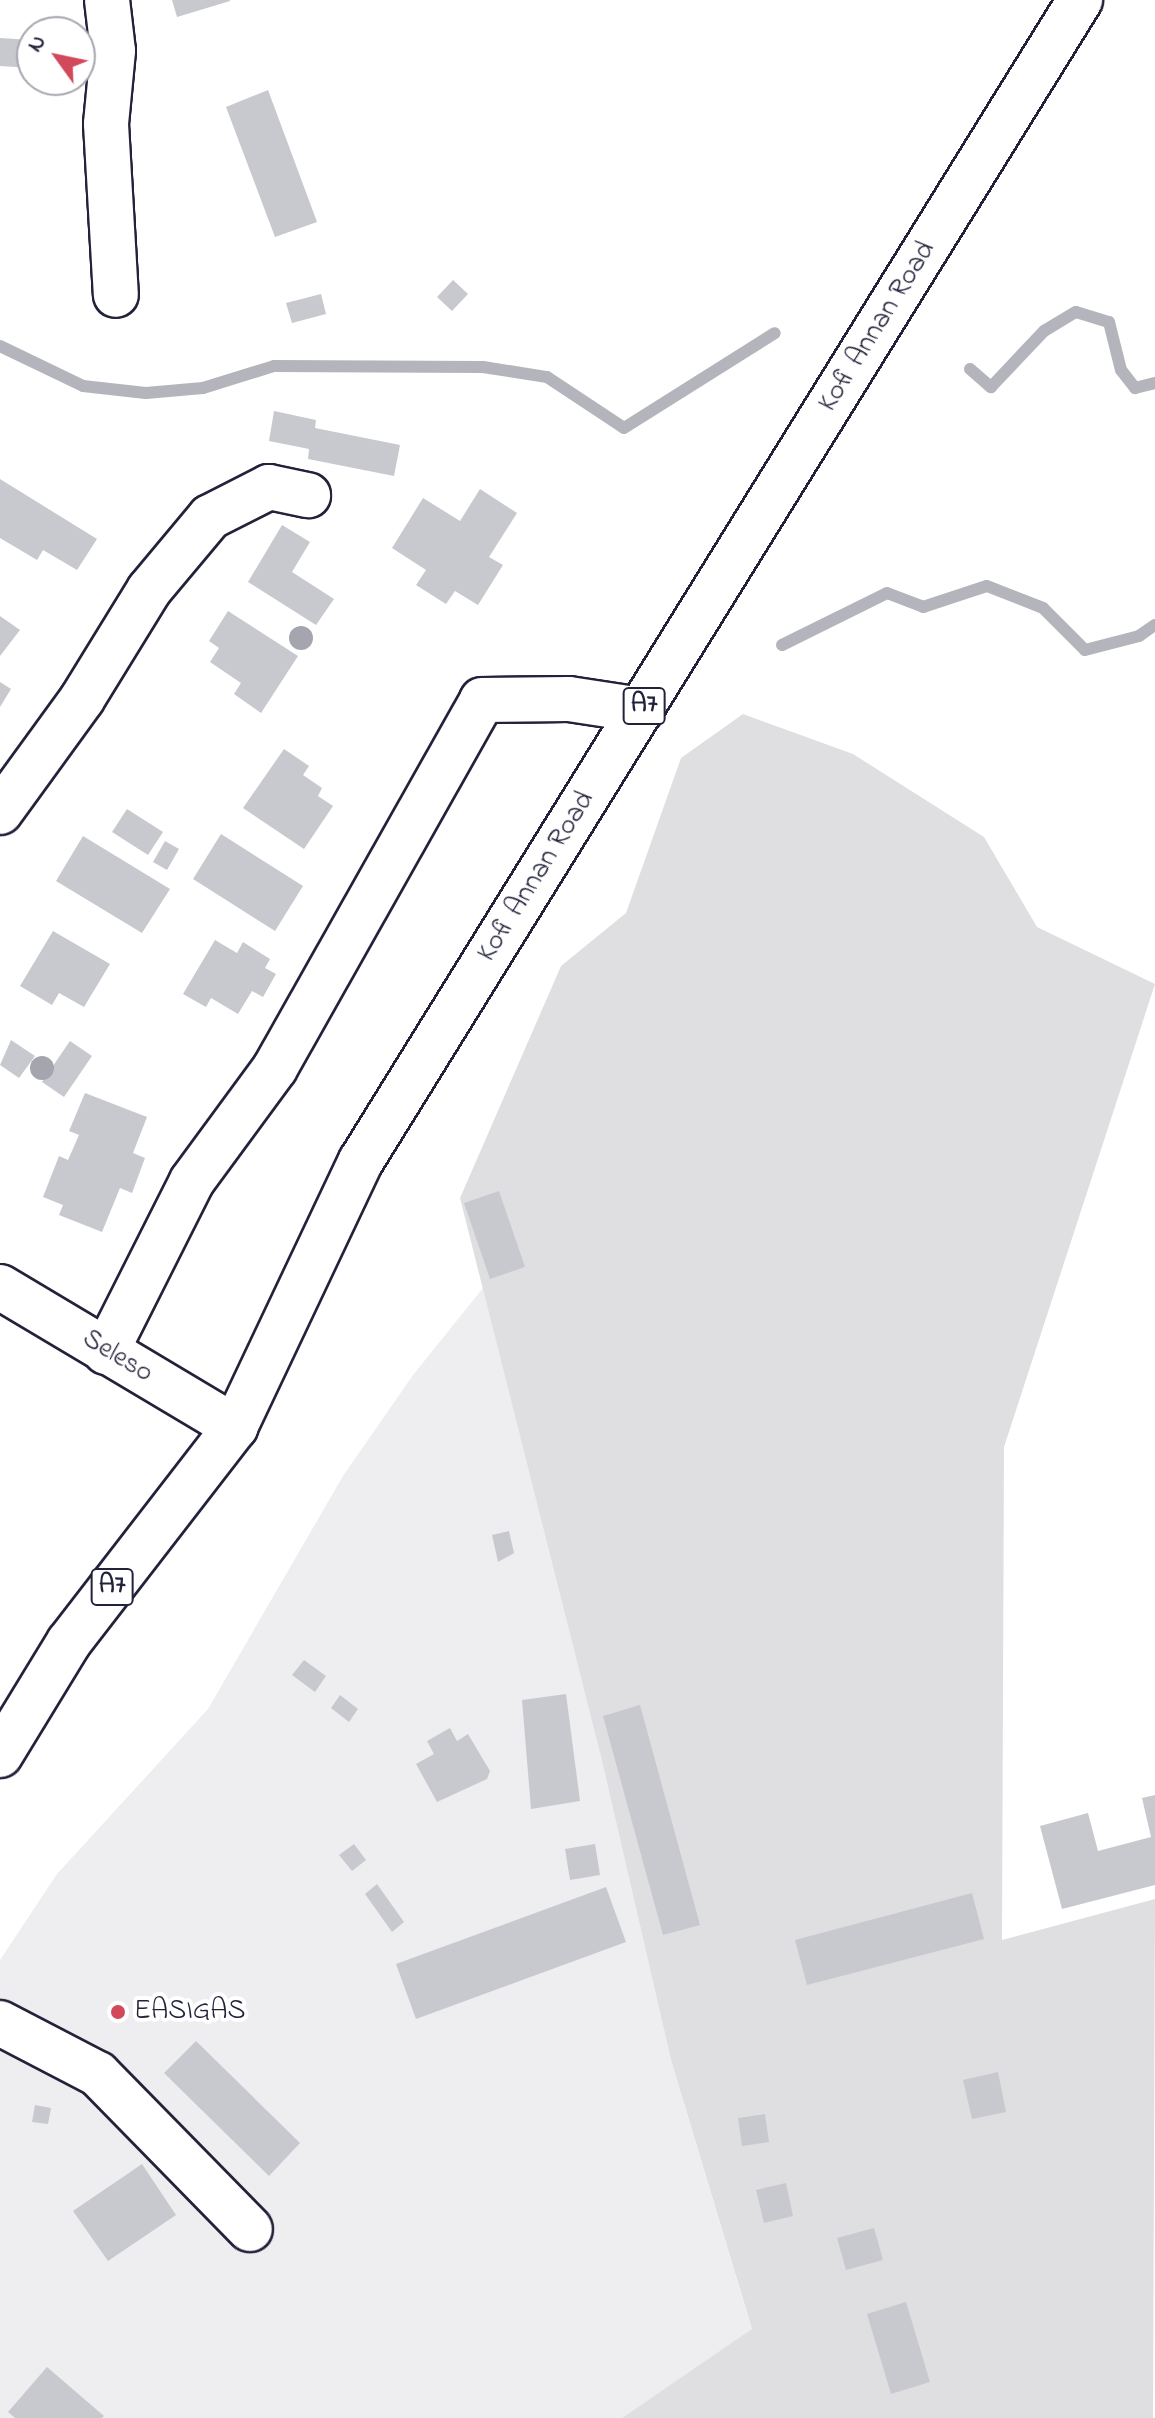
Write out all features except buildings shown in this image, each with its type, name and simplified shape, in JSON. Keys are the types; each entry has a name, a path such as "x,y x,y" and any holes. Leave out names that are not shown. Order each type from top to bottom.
{"main road":[{"path":"107,0 113,51 106,124 116,295"},
{"name":"Kofi Annan Road","path":"0,1755 69,1642 235,1427 361,1161 1080,0"},
{"path":"0,812 82,699 149,590 210,517 269,487 308,495"},
{"path":"106,1352 192,1181 275,1068 482,700 569,699 641,710"},
{"name":"Seleso","path":"0,1287 235,1427"},
{"path":"0,2023 98,2074 250,2229"}],"shaded area":[{"path":"743,714 853,754 984,837 1037,927 1155,984 1004,1447 1002,1940 1155,1899 1153,2418 622,2418 752,2329 671,2060 602,1761 460,1198 561,966 626,913 681,758"},
{"path":"483,1288 602,1761 671,2060 752,2330 622,2418 0,2418 0,1960 57,1874 208,1709 343,1476 413,1375"}],"waterway":[{"path":"970,369 991,387 1044,331 1076,312 1109,322 1121,370 1135,388 1155,383"},
{"path":"0,346 83,386 146,393 203,388 274,366 483,367 547,377 624,428 775,333"},
{"path":"782,645 887,593 923,607 987,586 1043,608 1085,650 1139,636 1155,625"}],"place":[{"name":"EASIGAS","path":"118,2012"}]}
